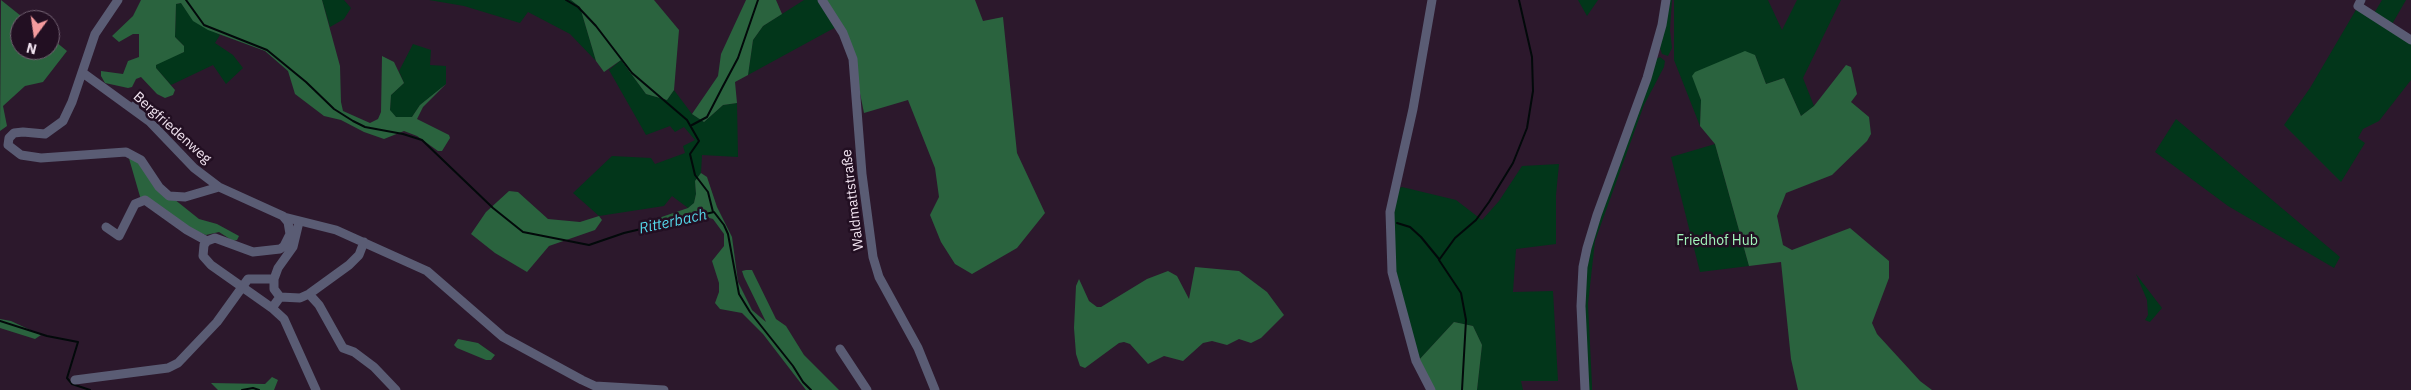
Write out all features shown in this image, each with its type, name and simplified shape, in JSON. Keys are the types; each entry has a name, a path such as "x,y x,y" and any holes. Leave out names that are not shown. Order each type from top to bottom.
{"street":[{"path":"118,0 95,34 70,108 59,125 45,134 14,133 8,141 10,149 21,155 41,158 126,152 145,164 164,192 177,198 218,187"},
{"name":"Waldmattstraße","path":"822,0 843,33 853,59 862,174 873,257 879,277 918,348 935,390"},
{"path":"1430,390 1416,361 1392,272 1390,212 1413,109 1432,0"},
{"path":"1585,390 1581,306 1587,248 1597,215 1650,70 1662,26 1666,0"},
{"path":"2361,0 2358,6 2411,40"},
{"name":"Bergfriedenweg","path":"83,73 148,121 194,168 218,187 299,222 336,230 427,271 503,336 595,386 664,390"},
{"path":"132,108 141,100"},
{"path":"106,227 119,236 135,204 145,200 187,230 207,241 219,238 253,252 273,251 284,246 290,234 290,227 283,216"},
{"path":"280,297 274,288 274,279 278,268 293,248 299,222"},
{"path":"207,241 202,251 205,261 272,308 288,326 316,390"},
{"path":"280,297 300,298 309,294 354,260 359,255 364,242"},
{"path":"75,380 168,368 178,363 217,322 248,279 274,279"},
{"path":"309,294 319,305 343,348 354,352 374,368 396,390"},
{"path":"272,308 280,297"},
{"path":"840,349 867,390"}],"green space":[{"path":"1,0 14,10 10,10 10,60 60,60 60,45 67,51 43,82 25,86 3,106 7,126 0,131"},
{"path":"141,0 322,0 340,66 343,111 370,123 378,119 381,112 382,56 394,62 404,83 391,95 390,110 396,117 412,117 420,105 446,84 423,107 417,119 449,135 450,138 442,151 438,151 417,136 404,131 384,139 364,132 341,120 324,116 295,94 288,71 265,51 208,30 193,21 181,3 176,4 175,37 184,46 184,52 156,65 156,68 175,90 173,95 165,98 157,94 141,77 136,79 132,87 128,88 105,83 101,76 101,71 123,74 128,61 139,57 139,34 133,34 119,42 112,36 133,16"},
{"path":"322,0 344,0 351,8 344,19 330,27"},
{"path":"429,0 571,0 580,7 596,61 570,34 528,12 520,23 464,6"},
{"path":"571,0 654,0 679,30 674,90 667,100 646,94 621,60 604,72 596,61 580,7"},
{"path":"746,0 776,0 782,14 763,26 753,40 748,75 735,82 737,103 723,105 704,122 692,114 718,76 721,54"},
{"path":"804,0 819,0 836,27 748,75 753,40 763,26"},
{"path":"825,0 975,0 983,21 1003,17 1017,153 1045,213 1017,248 972,274 955,264 941,242 930,215 939,197 935,168 908,100 864,113 853,59"},
{"path":"1578,0 1598,0 1587,16"},
{"path":"1669,0 1672,0 1670,30 1672,48 1668,56 1662,54 1660,48"},
{"path":"1674,0 1768,0 1782,30 1797,0 1841,0 1803,78 1814,106 1801,116 1784,78 1766,84 1755,55 1693,76 1701,100 1700,126 1674,60"},
{"path":"2382,0 2406,0 2391,26 2373,15"},
{"path":"181,3 194,21 220,35 215,43 233,55 243,68 226,84 213,65 171,85 156,68 156,65 163,60 184,52 184,46 175,37 176,4"},
{"path":"2357,8 2411,43 2411,80 2379,121 2363,129 2358,138 2365,143 2341,182 2284,125 2310,88"},
{"path":"413,44 431,50 430,65 446,66 446,84 420,105 412,117 396,117 390,111 391,95 404,83 399,71"},
{"path":"1745,51 1755,55 1766,84 1784,78 1801,116 1814,106 1846,65 1851,67 1857,94 1851,102 1869,117 1871,134 1867,141 1832,175 1786,193 1777,216 1783,245 1792,250 1850,228 1889,261 1889,278 1872,323 1877,334 1920,381 1932,390 1798,390 1791,359 1781,262 1749,266 1715,144 1700,126 1701,100 1692,76 1695,72"},
{"path":"1660,57 1665,61 1664,67 1644,105 1595,241 1588,304 1592,390 1588,390 1585,308 1587,267 1595,233 1656,59"},
{"path":"621,60 646,94 667,100 674,90 692,114 704,122 723,105 737,103 738,157 702,155 701,173 695,181 696,194 694,203 688,208 672,196 664,206 599,216 573,193 612,156 651,158 655,164 685,153 683,146 695,140 684,127 675,132 670,126 646,135 609,70"},
{"path":"2176,119 2340,257 2334,268 2228,206 2155,152"},
{"name":"Friedhof Hub","path":"1715,144 1749,266 1700,272 1671,157"},
{"path":"128,155 137,161 174,199 199,219 217,224 239,236 237,240 233,241 219,232 206,235 188,228 141,200"},
{"path":"1559,164 1556,195 1556,244 1516,249 1513,292 1553,291 1558,381 1521,381 1523,390 1477,390 1482,345 1473,326 1454,322 1418,361 1395,273 1392,229 1397,189 1402,187 1456,200 1482,220 1499,201 1522,166"},
{"path":"701,173 707,177 717,207 732,237 738,282 752,310 766,322 744,277 742,271 746,270 752,270 776,319 786,326 804,355 839,390 806,390 763,334 742,313 720,309 715,303 719,292 719,283 712,261 724,246 724,234 713,219 706,217 650,228 644,223 688,208 694,203 696,194 695,181"},
{"path":"509,191 518,192 548,219 580,222 599,216 602,220 595,230 549,246 527,272 495,253 471,234 486,212"},
{"path":"1195,267 1239,271 1267,292 1284,315 1261,338 1251,343 1239,339 1227,345 1212,341 1203,343 1183,361 1164,356 1148,364 1130,344 1124,342 1119,343 1085,368 1080,366 1076,354 1074,328 1076,286 1079,279 1089,301 1097,307 1101,307 1147,279 1168,271 1177,276 1189,299"},
{"path":"2136,274 2162,308 2150,322 2145,320 2148,315 2147,300"},
{"path":"0,319 11,321 41,335 35,339 0,328"},
{"path":"1454,322 1473,326 1482,345 1477,390 1433,390 1418,361"},
{"path":"458,339 478,343 495,355 491,360 486,360 457,348 454,345"},
{"path":"272,377 278,380 274,390 218,390 211,383 265,384"}],"waterway":[{"name":"Ritterbach","path":"186,0 204,25 267,50 306,82 334,109 353,121 365,127 403,134 422,140 493,208 523,232 589,245 624,233 714,212 728,234 739,294 750,312 811,390"},
{"path":"566,0 578,7 596,26 632,73 687,120 699,141 690,154 695,175 708,192 713,212"},
{"path":"692,125 707,117 738,58 758,0"},
{"path":"1462,390 1466,320 1461,293 1439,260 1455,238 1476,220 1489,202 1513,163 1527,128 1533,91 1532,57 1519,0"},
{"path":"1397,223 1410,227 1439,259"},
{"path":"0,321 47,336 78,342 67,378 72,384 90,390"},
{"path":"242,390 253,388 259,390"}]}
